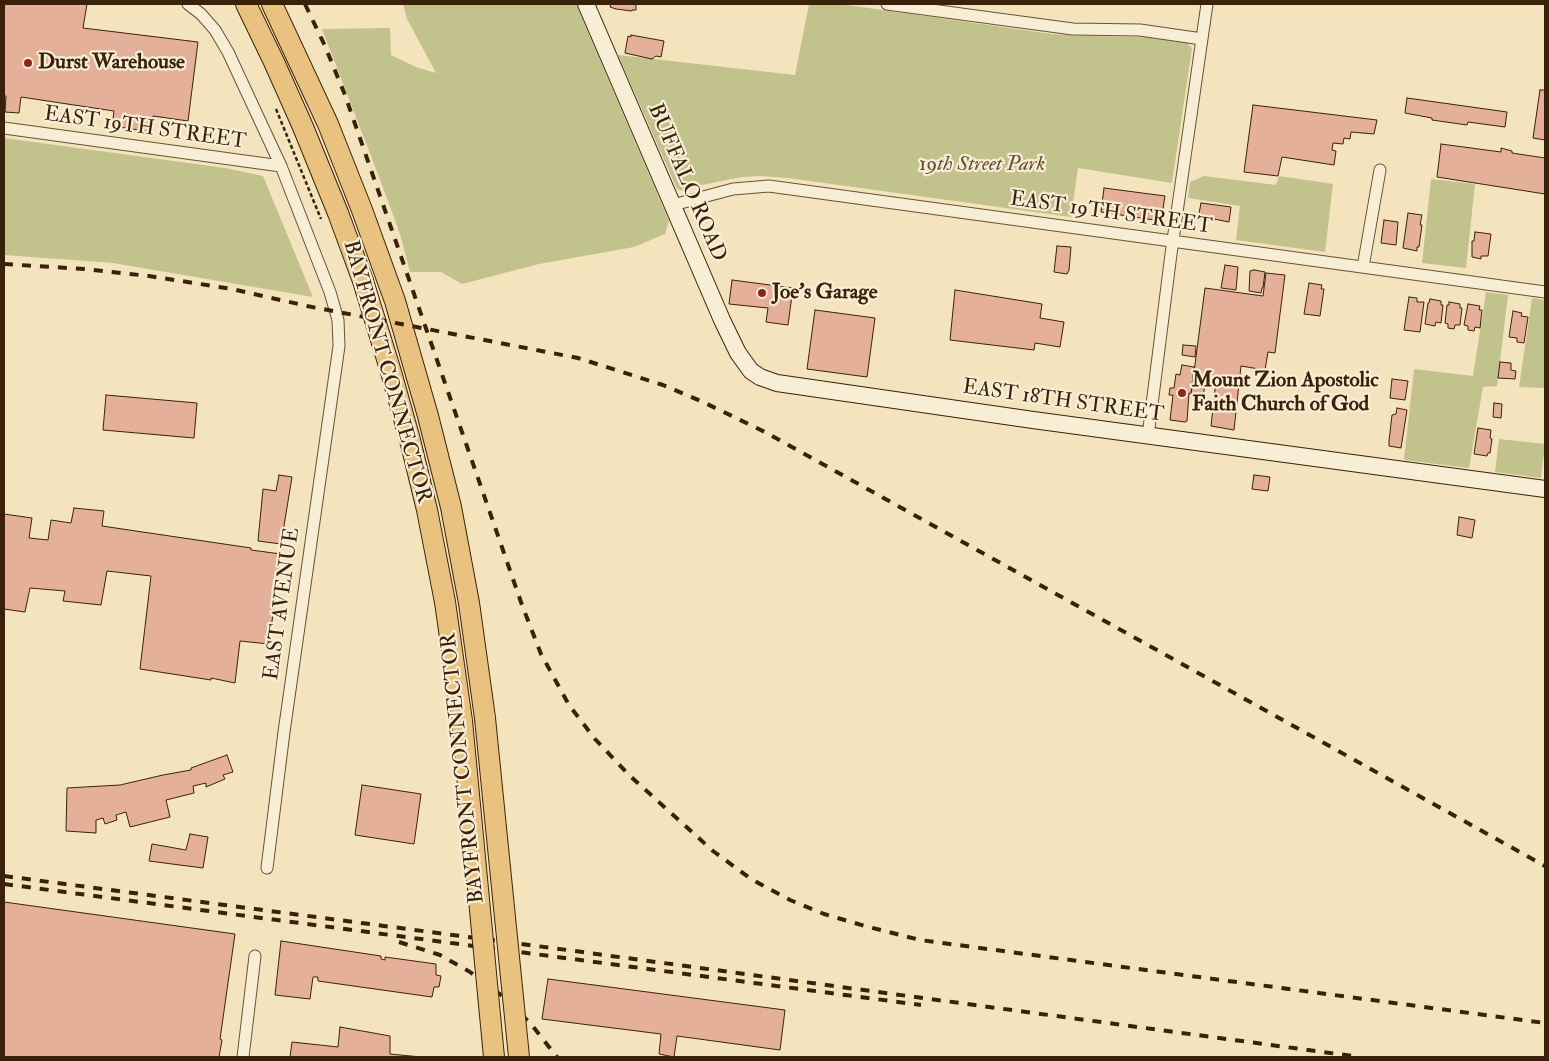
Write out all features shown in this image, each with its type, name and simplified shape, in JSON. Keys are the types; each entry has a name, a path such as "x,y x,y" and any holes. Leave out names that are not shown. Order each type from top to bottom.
{"highway":[{"name":"BAYFRONT CONNECTOR","path":"246,4 300,118 363,281 391,372 427,510 445,602 462,721 494,1057"},
{"name":"BAYFRONT CONNECTOR","path":"272,4 328,124 362,210 395,302 428,416 451,507 469,603 485,718 519,1057"}],"main road":[{"name":"BUFFALO ROAD","path":"586,4 722,320 738,353 755,375"},
{"name":"EAST 18TH STREET","path":"755,375 777,384 1545,489"}],"street":[{"name":"EAST AVENUE","path":"189,4 207,21 222,40 281,166 330,292 338,320 339,346 267,868"},
{"path":"888,4 1072,28 1140,30 1202,39"},
{"path":"1148,436 1173,241 1207,4"},
{"name":"EAST 19TH STREET","path":"4,128 281,166"},
{"path":"1364,267 1380,170"},
{"name":"EAST 19TH STREET","path":"673,205 733,189 769,186 1545,292"},
{"path":"243,1057 255,956"}],"path":[{"path":"272,102 322,221"},
{"path":"446,697 448,706"}],"green space":[{"path":"403,4 576,4 669,221 665,234 634,247 539,264 462,284 441,272 410,272 400,234 322,29 390,28 391,55 416,67 436,73 407,19"},
{"name":"19th Street Park","path":"809,4 840,4 1052,34 1148,37 1187,43 1192,48 1172,183 1078,168 1071,217 788,178 760,176 742,177 692,187 683,191 677,189 618,55 795,75"},
{"path":"4,138 225,168 263,176 313,297 113,263 4,255"},
{"path":"1204,176 1276,185 1279,176 1333,184 1325,252 1236,240 1240,206 1188,198 1190,182"},
{"path":"1431,179 1475,184 1466,268 1422,263"},
{"path":"1486,292 1508,295 1497,386 1483,387 1469,468 1404,460 1414,369 1473,376"},
{"path":"1532,298 1545,300 1545,388 1519,387"},
{"path":"1499,439 1545,444 1541,478 1495,472"}],"building":[{"path":"4,4 87,4 83,28 198,42 188,121 153,116 151,132 112,126 114,111 21,97 19,113 5,112"},
{"path":"611,4 636,4 636,10 616,9 610,7"},
{"path":"631,35 664,41 661,57 656,56 652,59 625,53 628,36 631,37"},
{"path":"1540,90 1545,90 1545,140 1533,138"},
{"path":"1407,98 1507,112 1505,127 1468,122 1467,125 1432,120 1432,118 1405,113"},
{"path":"1253,105 1377,120 1374,134 1351,132 1350,139 1344,138 1343,144 1333,143 1332,150 1336,151 1334,165 1282,157 1278,176 1244,172"},
{"path":"1441,144 1501,152 1501,148 1512,151 1512,153 1545,158 1545,194 1437,177"},
{"path":"1104,188 1165,196 1161,221 1101,212"},
{"path":"1201,203 1231,207 1229,222 1209,218 1209,220 1198,219"},
{"path":"1408,213 1422,215 1417,251 1403,248"},
{"path":"1384,220 1398,222 1396,245 1381,243"},
{"path":"1475,232 1491,234 1488,256 1481,256 1481,259 1472,257 1472,241 1474,241"},
{"path":"1057,246 1071,247 1067,274 1054,272"},
{"path":"1225,265 1238,267 1236,290 1221,288"},
{"path":"1250,271 1265,272 1261,293 1249,291"},
{"path":"1266,273 1285,275 1275,353 1268,352 1265,370 1241,366 1234,430 1211,426 1216,380 1206,379 1203,397 1191,395 1205,288 1263,296"},
{"path":"732,280 793,288 788,325 766,322 768,308 729,304"},
{"path":"1309,283 1322,285 1321,289 1324,289 1320,316 1304,314"},
{"path":"955,290 1042,304 1040,318 1064,322 1060,347 1035,343 1034,350 950,340"},
{"path":"1409,297 1417,298 1417,302 1424,302 1420,332 1404,330"},
{"path":"1430,299 1441,301 1441,305 1443,305 1441,323 1436,322 1435,326 1425,324"},
{"path":"1449,302 1460,304 1460,308 1462,308 1460,325 1455,325 1454,329 1448,328 1448,324 1445,323"},
{"path":"1468,304 1480,306 1479,310 1482,310 1480,328 1475,327 1474,331 1468,330 1468,326 1464,325"},
{"path":"815,310 875,318 867,377 807,369"},
{"path":"1513,311 1522,313 1521,316 1528,317 1524,343 1517,342 1517,338 1509,337"},
{"path":"1183,345 1196,346 1195,357 1182,355"},
{"path":"1500,362 1511,363 1511,370 1516,371 1515,379 1498,378"},
{"path":"1182,365 1194,367 1191,394 1189,393 1187,421 1185,422 1170,420 1173,395 1169,395 1170,388 1174,388 1176,374 1180,375"},
{"path":"1392,379 1408,381 1405,400 1390,398"},
{"path":"106,395 197,403 194,438 103,430"},
{"path":"1494,403 1502,404 1501,418 1493,417"},
{"path":"1397,408 1407,410 1401,448 1389,446 1392,415 1396,414"},
{"path":"1478,428 1491,430 1490,453 1487,456 1474,454"},
{"path":"279,475 292,477 281,544 258,541 263,489 276,491"},
{"path":"1254,475 1270,477 1268,491 1252,489"},
{"path":"74,508 104,511 102,526 281,554 269,644 240,641 235,683 140,669 151,576 107,571 101,605 63,601 65,591 30,588 25,612 4,609 4,514 32,518 29,538 48,540 51,520 71,523"},
{"path":"1459,517 1475,520 1472,538 1457,535"},
{"path":"227,755 233,772 223,775 225,779 206,787 206,783 193,786 194,793 166,800 170,817 130,827 126,812 116,815 117,820 105,824 103,818 96,820 96,833 66,831 67,788 120,785 191,770 191,768"},
{"path":"362,785 421,794 414,844 355,835"},
{"path":"190,834 208,837 203,868 149,861 152,844 186,850"},
{"path":"4,902 235,934 219,1057 4,1057"},
{"path":"281,941 381,956 381,959 385,960 385,957 436,964 436,975 441,976 439,987 434,987 432,997 318,981 318,977 313,977 310,999 275,995"},
{"path":"548,979 785,1010 780,1050 677,1036 674,1057 659,1054 661,1034 542,1019"},
{"path":"340,1027 390,1036 390,1054 421,1057 290,1057 292,1042 338,1047"}],"railway":[{"path":"305,4 345,95 522,605 541,654 569,705 595,739 629,775 713,851 751,879 790,900 824,914 920,940 1545,1023"},
{"path":"4,264 84,269 149,276 232,289 307,306 578,358 663,385 765,432 1545,866"},
{"path":"4,876 1360,1057"},
{"path":"4,884 921,1005"},
{"path":"399,942 440,955 470,972 505,998 531,1024 557,1057"}],"place":[{"name":"Durst Warehouse","path":"28,63"},
{"name":"Joe's Garage","path":"762,293"},
{"name":"Mount Zion Apostolic Faith Church of God","path":"1182,393"}]}
